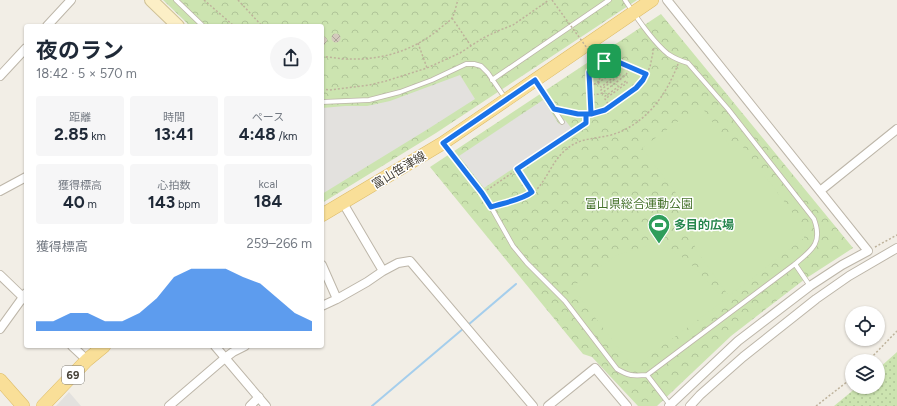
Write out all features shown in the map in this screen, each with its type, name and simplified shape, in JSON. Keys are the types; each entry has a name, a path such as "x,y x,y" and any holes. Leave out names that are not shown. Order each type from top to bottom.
{"main road":[{"path":"151,0 176,24"},
{"name":"富山笹津線","path":"324,214 443,143 652,0"},
{"name":"69","path":"43,406 87,360 102,348"},
{"path":"0,380 23,406"}],"street":[{"path":"49,24 71,0"},
{"path":"667,0 868,251 842,265 810,286 738,341 670,405"},
{"path":"0,76 24,50"},
{"path":"820,191 897,129"},
{"path":"0,191 24,178"},
{"path":"343,202 383,271"},
{"path":"690,406 742,357 816,299 849,276 897,248"},
{"path":"324,305 368,282 383,271 398,263 410,261 533,406"},
{"path":"324,269 337,298"},
{"path":"0,275 24,296"},
{"path":"0,329 24,298"},
{"path":"74,348 87,360"},
{"path":"217,348 266,406"},
{"path":"169,406 225,358 241,348"},
{"path":"548,406 595,368 627,406"},
{"path":"250,406 259,397"}],"lane":[{"path":"176,0 201,24"},
{"path":"492,80 609,0"},
{"path":"443,143 482,193 513,246 527,263 565,302 617,369 628,376 647,375 795,264 814,247 818,236 818,228 814,219 728,110 688,63 669,54 658,45 625,0"},
{"path":"324,102 369,100 400,92 432,80 466,64 481,66 488,73 506,100"},
{"path":"535,80 562,122"},
{"path":"795,264 810,286"},
{"path":"647,375 670,405"}],"path":[{"path":"204,0 232,24"},
{"path":"238,0 260,24"},
{"path":"324,56 352,60 370,59 403,50 430,36 452,18 458,0"},
{"path":"324,89 369,85 427,68 460,53 483,38 514,25 549,0"},
{"path":"552,0 600,64"},
{"path":"452,18 471,46"},
{"path":"554,109 578,114 591,114 610,107 636,88 643,80 650,68 655,40"},
{"path":"418,43 427,68"},
{"path":"591,114 589,72 604,61 609,58 646,74"},
{"path":"491,207 529,195 538,188 566,149 576,142 612,135 640,120 662,97 672,79 679,60"},
{"path":"598,83 598,80 611,69 610,67 598,76 595,76 607,66 604,61"},
{"path":"590,85 598,83 615,71 620,62"},
{"path":"590,95 602,93 626,75 630,66"},
{"path":"598,83 601,87 618,74 620,75 602,89 602,93"},
{"path":"602,93 607,96 627,81 627,83 605,99 610,107"},
{"path":"482,193 516,168 586,123 586,114"},
{"path":"516,168 532,192"},
{"path":"868,251 897,235"},
{"path":"874,354 897,331"},
{"path":"816,406 845,383"}],"green space":[{"path":"163,0 637,0 436,133 324,202 324,24 188,24"},
{"name":"富山県総合運動公園","path":"661,14 853,248 805,279 731,336 657,406 638,406 592,357 583,354 430,167"},
{"path":"700,105 733,150 740,143 804,228 804,238 729,296 696,250 683,208 685,205 642,148"},
{"path":"659,242 688,261 725,300 639,363 629,362 572,287 617,255"},
{"path":"897,352 897,406 834,406 849,394 885,394 885,363"}],"shaded area":[{"path":"460,75 475,99 324,193 324,108 367,106 390,101"},
{"path":"543,100 559,124 565,120 572,129 484,188 459,156"},
{"path":"69,392 81,406 56,406"}],"building":[{"path":"334,34 338,34 340,38 338,42 334,42 332,40 332,36"},
{"path":"324,36 327,39 324,45"}],"waterway":[{"path":"468,325 516,284"},
{"path":"372,406 464,328"}],"place":[{"name":"多目的広場","path":"659,244"}],"route":[{"path":"604,61 589,72 591,114 578,114 554,109 535,80 443,143 491,207 529,195 532,192 517,169 586,123 586,114 591,114 605,110 636,88 646,74 640,70 609,58 604,61"}]}
